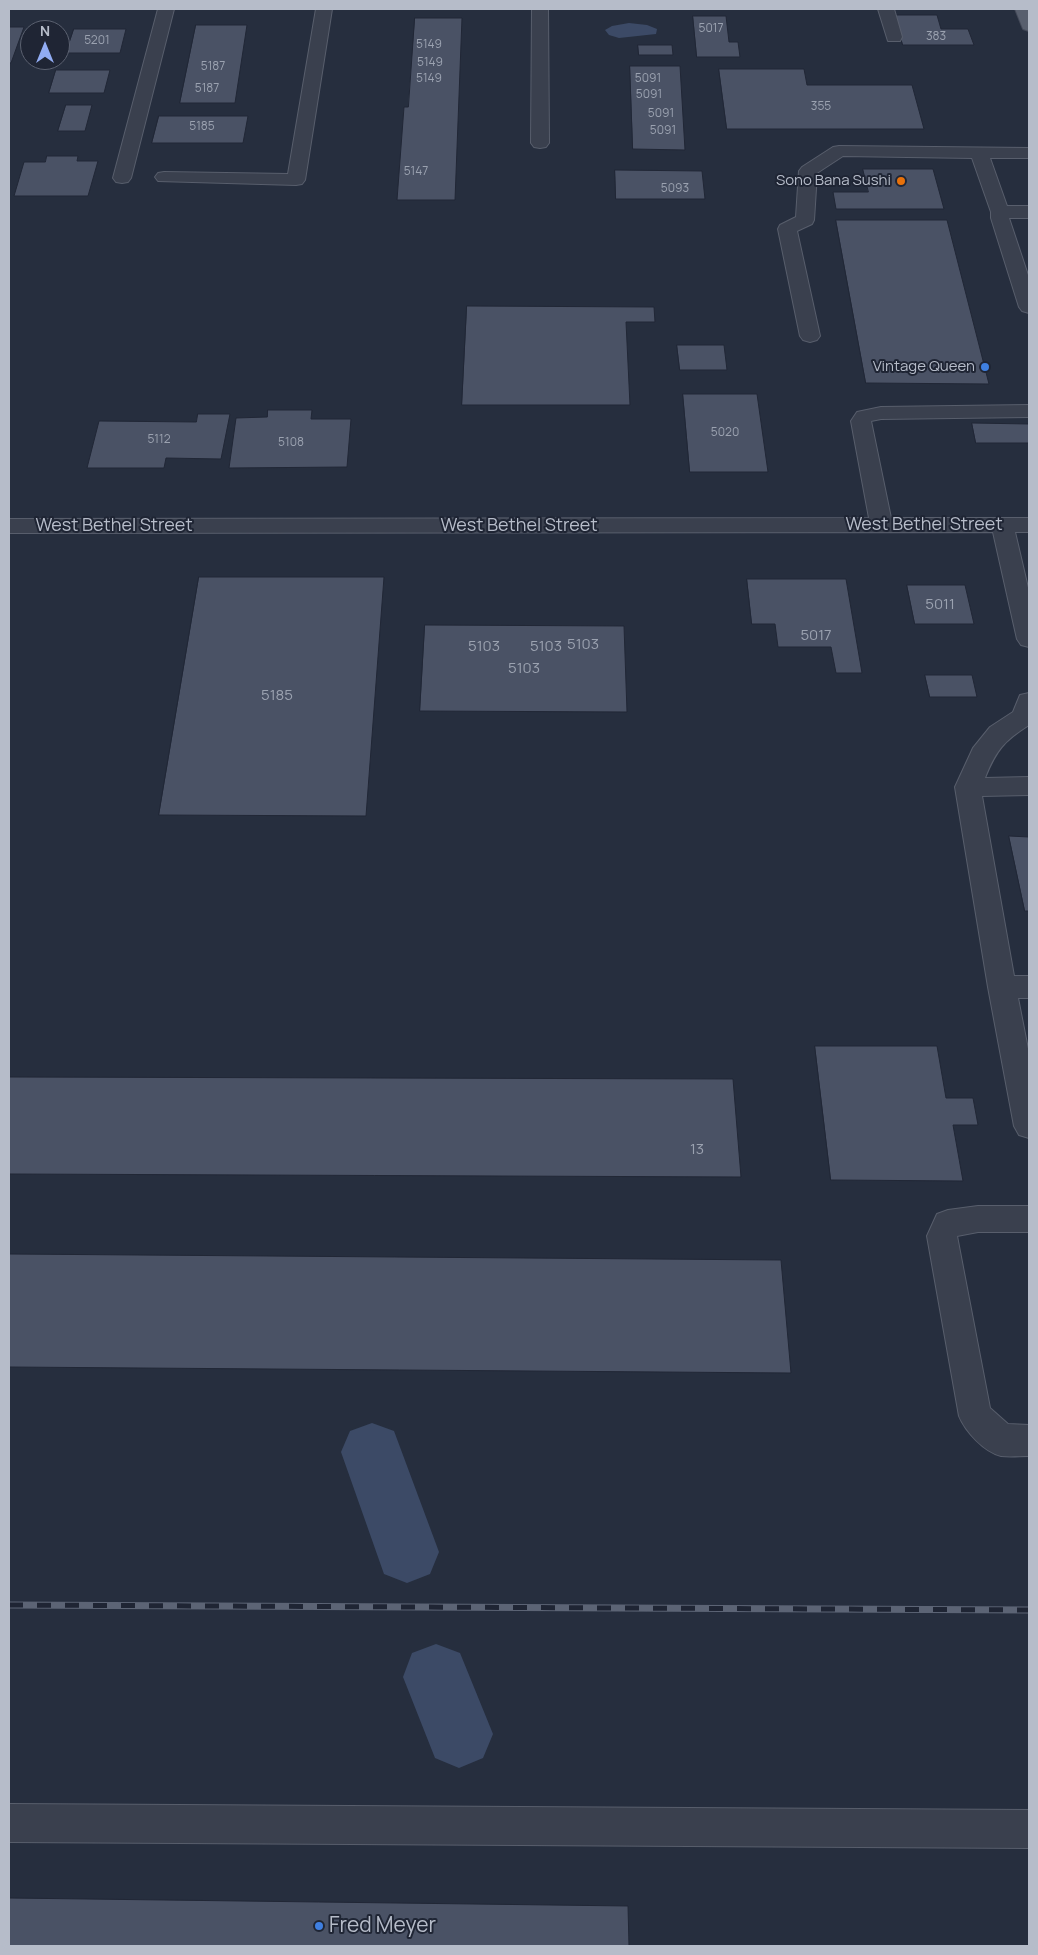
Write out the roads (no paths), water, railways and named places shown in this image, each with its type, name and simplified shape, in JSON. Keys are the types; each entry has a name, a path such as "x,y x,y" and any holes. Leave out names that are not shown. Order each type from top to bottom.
{"main road":[{"path":"1023,9 1029,26"}],"street":[{"path":"122,178 166,9"},
{"path":"164,177 296,180 324,9"},
{"path":"540,9 540,143"},
{"path":"886,9 894,37"},
{"path":"810,336 787,229 805,220 808,170 838,151 1029,153"},
{"path":"979,153 1000,212 1029,307"},
{"path":"1000,212 1029,212"},
{"path":"881,525 861,421 864,416 880,413 1029,411"},
{"path":"1002,525 1029,639"},
{"name":"West Bethel Street","path":"9,526 1029,525"},
{"path":"1029,701 1023,717 999,733 982,754 968,786 1016,987 1029,1126"},
{"path":"968,786 1029,786"},
{"path":"1029,1219 978,1219 948,1223 942,1236 975,1416 1001,1440 1029,1440"},
{"path":"9,1823 1029,1829"}],"water":[{"path":"629,23 647,25 657,29 656,34 619,38 609,35 605,30 612,26"}],"waterway":[{"path":"372,1452 407,1552"},
{"path":"436,1677 459,1734"}],"railway":[{"path":"9,1605 1029,1610"}],"place":[{"name":"Sono Bana Sushi","path":"901,181"},
{"name":"Vintage Queen","path":"985,367"},
{"name":"Fred Meyer","path":"319,1926"}]}
